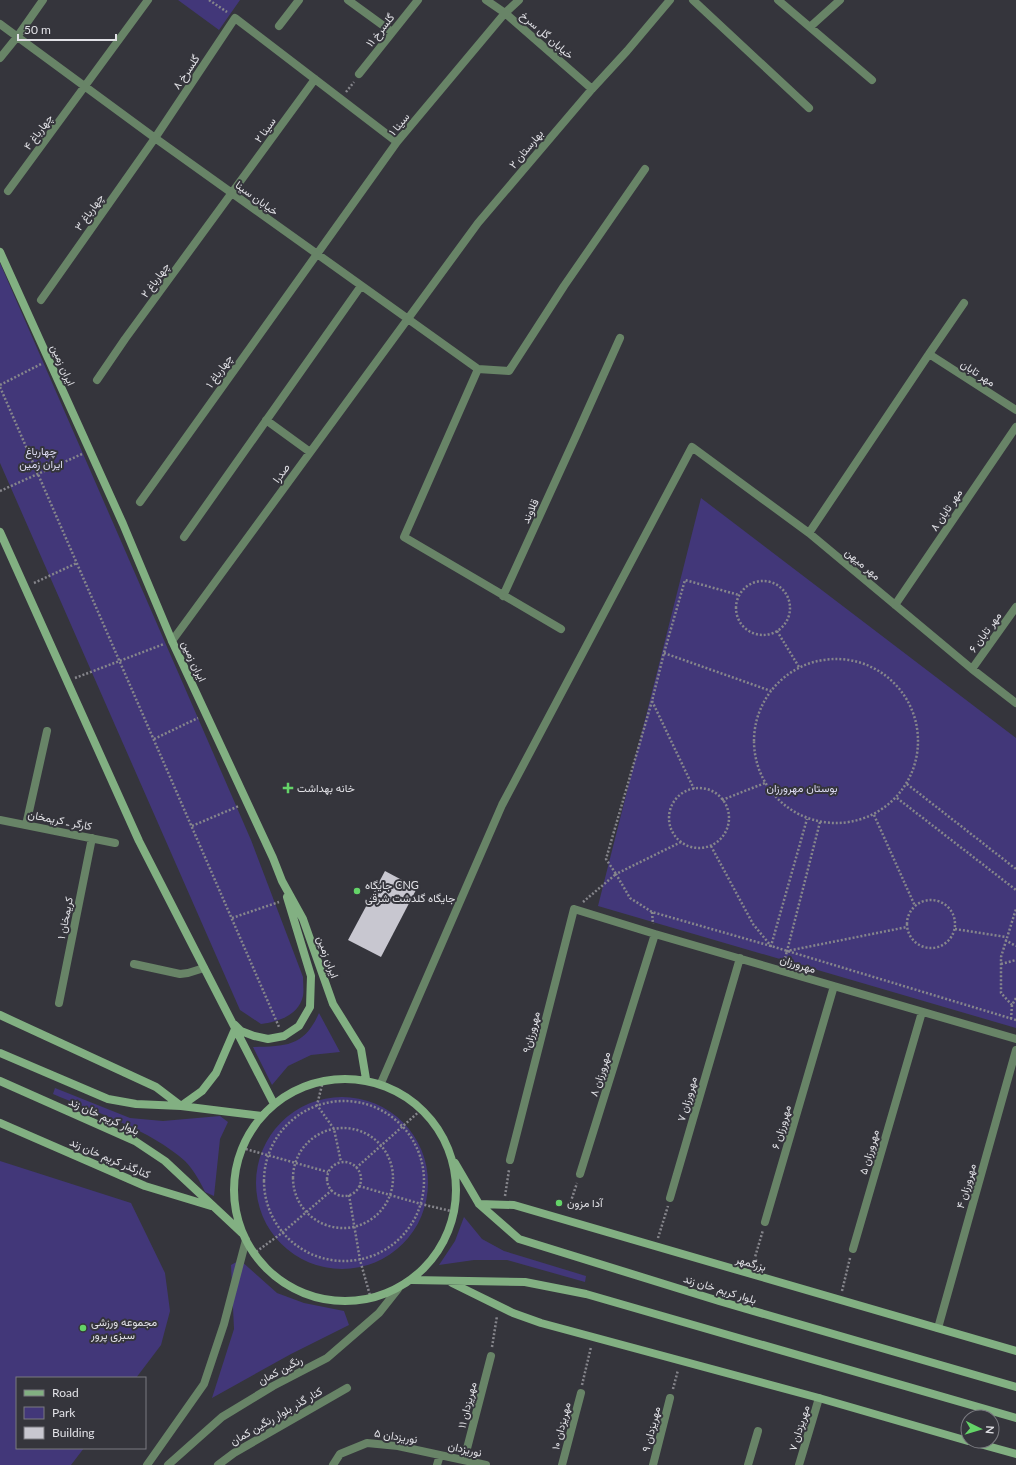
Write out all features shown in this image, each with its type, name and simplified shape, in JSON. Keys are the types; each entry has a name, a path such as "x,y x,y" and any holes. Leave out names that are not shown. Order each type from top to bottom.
{"main road":[{"name":"ایران زمین","path":"0,252 123,524 172,641 282,881 303,919 333,1004 361,1049 366,1079"},
{"path":"0,532 139,840 274,1104"},
{"path":"234,1026 241,1031 254,1036 268,1039 284,1036 299,1026 310,1007 311,976 282,881"},
{"path":"0,1015 156,1087 182,1106 202,1091 216,1073 234,1026"},
{"name":"بلوار کریم خان زند","path":"0,1053 108,1099 136,1104 182,1106 262,1116"},
{"path":"349,1078 366,1079 381,1084 422,1109 438,1127 449,1149 453,1160 457,1186 455,1212 446,1238 432,1261 412,1280 398,1289 371,1299 349,1302 327,1301 306,1295 285,1285 268,1271 253,1254 244,1238 236,1213 234,1191 234,1177 242,1148 250,1131 274,1104 305,1086 323,1080 349,1078"},
{"name":"بلوار کریم خان زند","path":"0,1081 135,1140 165,1161 214,1207 244,1238"},
{"name":"کنارگذر کریم خان زند","path":"0,1123 145,1186 214,1207"},
{"name":"بلوار کریم خان زند","path":"453,1160 480,1204 519,1239 727,1303 1016,1387"},
{"name":"بزرگمهر","path":"480,1204 514,1205 1016,1351"},
{"path":"412,1280 449,1282 525,1282 586,1294 1016,1418"},
{"path":"449,1282 513,1313 541,1323 819,1398 960,1438"},
{"path":"998,1449 1016,1454"}],"street":[{"path":"0,58 43,0"},
{"name":"چهارباغ ۴","path":"8,191 148,0"},
{"path":"279,26 299,0"},
{"path":"348,0 392,32"},
{"name":"گلسرخ ۱۱","path":"359,74 418,0"},
{"name":"خیابان گل سرخ","path":"486,0 505,14 592,88"},
{"name":"سینا ۱","path":"317,254 397,142 505,14 519,0"},
{"name":"بهارستان ۲","path":"407,318 478,223 592,88 627,51 670,0"},
{"path":"693,0 809,108"},
{"path":"778,0 872,80"},
{"path":"810,27 840,0"},
{"path":"235,18 397,142"},
{"name":"گلسرخ ۸","path":"155,138 235,18"},
{"name":"خیابان سینا","path":"0,24 155,138 478,369"},
{"name":"سینا ۲","path":"232,193 315,79"},
{"name":"چهارباغ ۳","path":"41,300 155,138"},
{"path":"561,629 404,537 478,369 509,371 564,286 645,169"},
{"name":"چهارباغ ۲","path":"97,380 129,333 232,193"},
{"name":"چهارباغ ۱","path":"140,502 317,254"},
{"path":"184,536 361,286"},
{"path":"809,533 964,303"},
{"name":"صدرا","path":"172,641 407,318"},
{"name":"قلاوند","path":"503,596 620,338"},
{"name":"مهر تابان","path":"929,354 1016,410"},
{"path":"266,420 310,452"},
{"name":"مهر تابان ۸","path":"895,606 1016,426"},
{"name":"مهر میهن","path":"381,1084 502,805 692,447 809,533 895,606 1016,703"},
{"name":"مهر تابان ۶","path":"972,669 1016,608"},
{"path":"26,825 47,731"},
{"name":"کارگر ـ کریمخان","path":"0,820 115,843"},
{"name":"کریمخان ۱","path":"60,1003 92,838"},
{"name":"مهرورزان","path":"574,909 1016,1040"},
{"name":"مهرورزان۹","path":"510,1160 574,909"},
{"name":"مهرورزان ۸","path":"580,1174 655,934"},
{"name":"مهرورزان ۷","path":"670,1198 740,958"},
{"path":"134,964 180,974 204,968"},
{"name":"مهرورزان ۶","path":"765,1222 834,986"},
{"name":"مهرورزان ۵","path":"853,1249 922,1012"},
{"name":"مهرورزان ۴","path":"938,1328 1016,1050"},
{"path":"146,1465 204,1384 224,1324 244,1238"},
{"name":"رنگین کمان","path":"168,1465 222,1416 273,1386 327,1358 379,1313 398,1289"},
{"name":"مهریزدان ۱۱","path":"464,1460 491,1356"},
{"name":"کنار گذر بلوار رنگین کمان","path":"218,1465 234,1453 347,1388"},
{"name":"مهریزدان ۱۰","path":"562,1465 581,1393"},
{"name":"مهریزدان ۹","path":"654,1465 670,1398"},
{"name":"مهریزدان ۷","path":"799,1465 819,1398"},
{"path":"748,1465 758,1431"},
{"name":"نوریزدان ۵","path":"334,1465 340,1454 367,1442 398,1446 440,1455"},
{"path":"230,1465 234,1453"},
{"path":"437,1465 440,1455"},
{"name":"نوریزدان","path":"440,1455 486,1465"}],"path":[{"path":"209,0 235,18"},
{"path":"341,99 359,74"},
{"path":"49,360 0,386 284,1036"},
{"path":"0,491 90,450"},
{"path":"25,587 77,563"},
{"path":"739,595 685,580 652,701 606,859 630,898 652,912 771,946 1016,1020"},
{"path":"761,581 770,581 781,588 789,600 790,608 784,625 777,631 760,635 744,628 736,612 736,603 739,595 752,583 761,581"},
{"path":"777,631 799,667"},
{"path":"67,681 172,641"},
{"path":"664,653 770,691"},
{"path":"845,658 868,664 888,676 904,694 915,715 919,739 916,762 907,784 897,798 886,808 857,822 838,824 820,822 807,819 790,810 776,798 765,782 757,765 754,746 755,726 761,708 770,691 783,678 799,667 821,659 845,658"},
{"path":"652,701 694,789"},
{"path":"154,739 206,714"},
{"path":"722,800 765,782"},
{"path":"907,784 1016,869"},
{"path":"694,789 710,790 722,800 727,808 729,817 728,826 724,834 711,846 703,848 688,846 681,842 674,836 670,826 669,816 671,807 677,798 684,792 694,789"},
{"path":"897,798 1016,890"},
{"path":"192,826 247,803"},
{"path":"874,815 915,906"},
{"path":"771,946 807,819"},
{"path":"787,951 820,822"},
{"path":"574,909 616,874 681,842"},
{"path":"711,846 752,924 771,946"},
{"path":"232,918 288,899"},
{"path":"928,900 936,900 949,907 954,914 956,921 953,936 942,946 934,948 920,946 909,935 907,927 907,920 910,912 915,906 928,900"},
{"path":"1012,1005 1001,993 1001,958 1016,909"},
{"path":"1012,919 1016,924"},
{"path":"787,951 907,927"},
{"path":"955,929 1006,939 1016,946"},
{"path":"1001,964 1016,960"},
{"path":"1011,1019 1012,1005 1016,998"},
{"path":"323,1080 317,1105 334,1129 341,1162"},
{"path":"340,1100 363,1102 385,1111 403,1126 415,1143 422,1163 424,1184 421,1204 412,1224 398,1241 381,1253 360,1260 339,1262 317,1257 298,1248 282,1233 271,1216 265,1196 263,1176 267,1156 275,1139 286,1125 300,1113 317,1105 340,1100"},
{"path":"356,1168 422,1109"},
{"path":"345,1127 360,1131 374,1138 385,1150 391,1164 393,1180 390,1195 380,1211 367,1221 355,1226 334,1227 318,1221 305,1210 296,1195 293,1178 295,1164 303,1147 315,1136 329,1129 334,1129 345,1127"},
{"path":"242,1148 328,1172"},
{"path":"504,1205 510,1160"},
{"path":"341,1162 347,1162 356,1168 361,1178 359,1186 350,1194 339,1195 332,1190 328,1184 328,1172 336,1164 341,1162"},
{"path":"565,1221 580,1174"},
{"path":"359,1186 455,1212"},
{"path":"253,1254 282,1233 332,1190"},
{"path":"350,1194 360,1260 371,1299"},
{"path":"656,1247 670,1198"},
{"path":"750,1274 765,1222"},
{"path":"840,1300 853,1249"},
{"path":"491,1356 499,1306"},
{"path":"581,1393 593,1337"},
{"path":"670,1398 681,1360"}],"green space":[{"path":"178,0 240,0 219,30"},
{"name":"چهارباغ ایران زمین","path":"0,263 251,840 303,977 303,996 301,1003 292,1013 281,1019 261,1024 240,1010 0,463"},
{"name":"بوستان مهرورزان","path":"701,498 1016,738 1016,1028 598,906"},
{"path":"319,1013 340,1052 311,1055 288,1066 272,1085 253,1047 284,1045 293,1042 307,1033"},
{"path":"55,1088 130,1118 163,1121 220,1116 228,1122 220,1139 214,1196 205,1192 199,1179 191,1168 171,1150 139,1131 53,1094"},
{"path":"350,1097 359,1098 383,1107 397,1116 409,1128 422,1150 427,1166 427,1200 422,1216 409,1238 397,1250 375,1263 359,1268 334,1269 325,1268 301,1259 287,1250 275,1238 262,1216 257,1200 256,1175 257,1166 266,1142 275,1128 287,1116 309,1103 325,1098"},
{"name":"مجموعه ورزشی سبزی پرور","path":"0,1161 131,1203 165,1273 170,1311 161,1345 137,1377 16,1377 16,1449 83,1449 71,1465 0,1465"},
{"path":"464,1217 482,1239 504,1251 586,1276 585,1282 507,1260 474,1260 439,1265 455,1241"},
{"path":"240,1260 277,1293 304,1303 344,1311 349,1325 291,1354 212,1398 234,1329 231,1265"}],"building":[{"path":"385,871 417,888 381,957 348,940"}],"place":[{"name":"خانه بهداشت","path":"288,788"},
{"name":"جایگاه CNG جایگاه گلدشت شرقی","path":"357,891"},
{"name":"آدا مزون","path":"559,1203"},
{"name":"مجموعه ورزشی سبزی پرور","path":"83,1328"}]}
